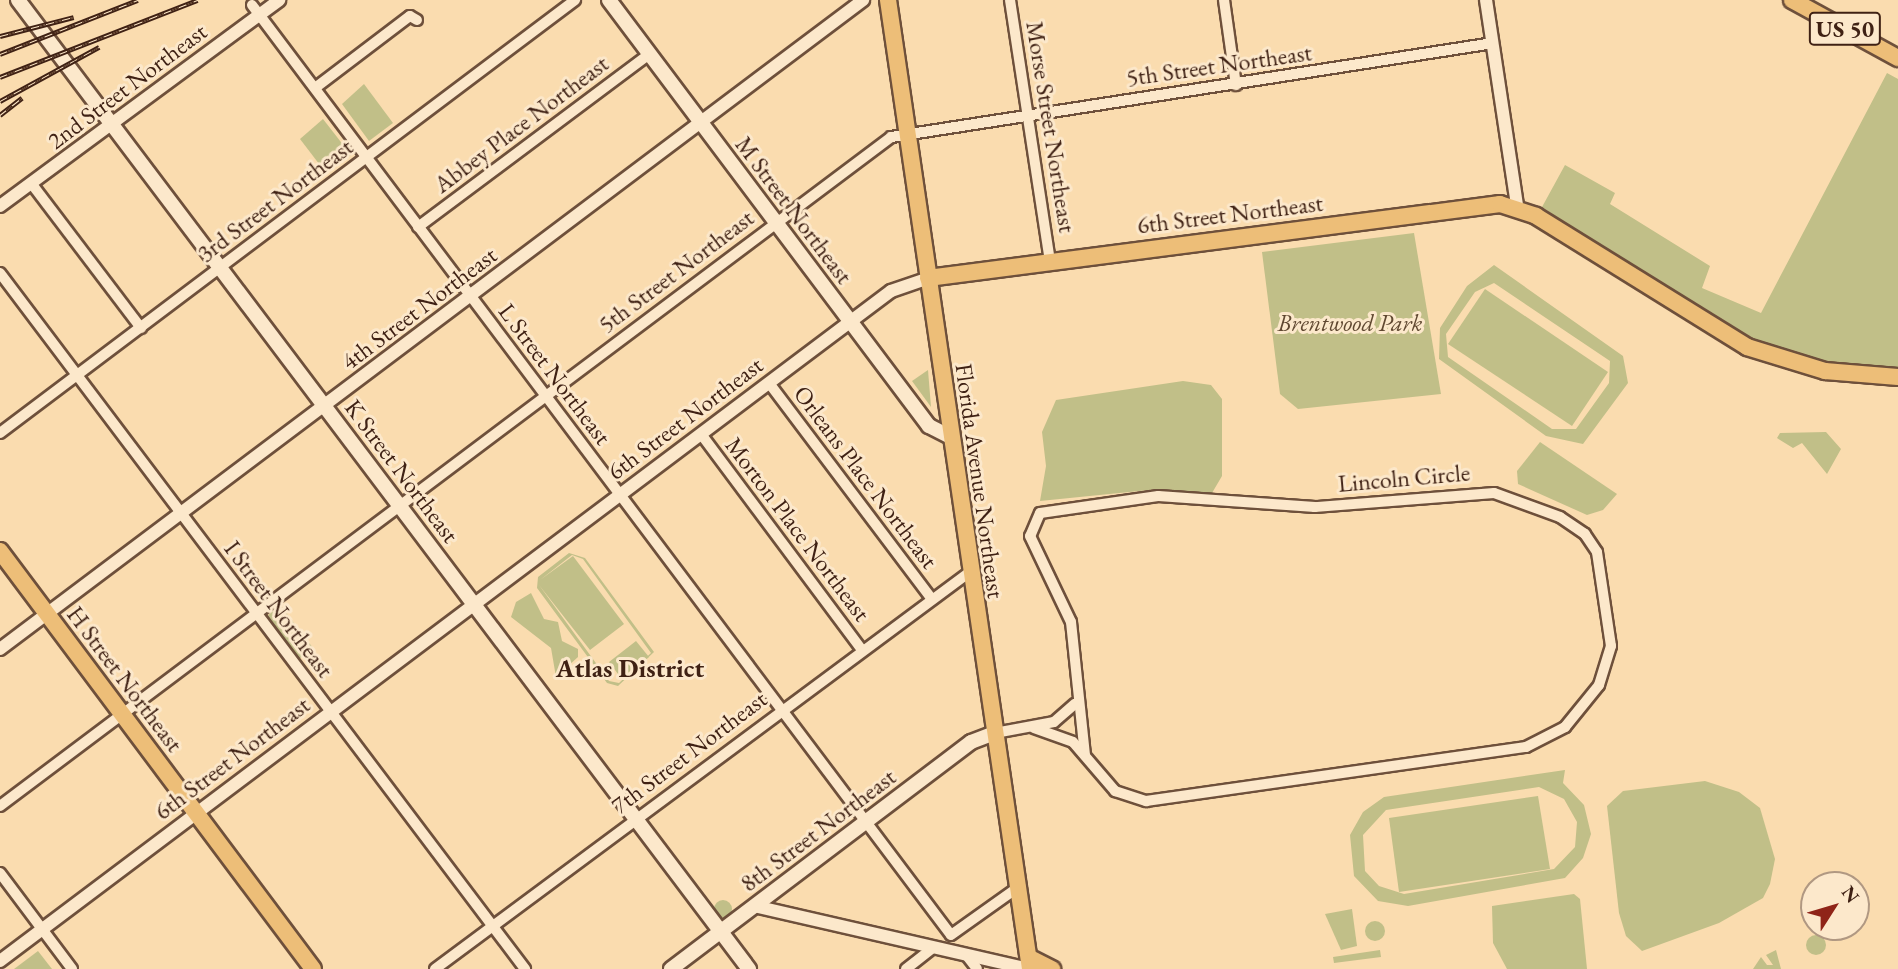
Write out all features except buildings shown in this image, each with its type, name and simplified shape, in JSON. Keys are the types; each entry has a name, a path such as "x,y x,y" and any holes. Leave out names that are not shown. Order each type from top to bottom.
{"main road":[{"name":"K Street Northeast","path":"18,0 749,969"},
{"name":"M Street Northeast","path":"609,0 929,426 951,437"},
{"name":"Florida Avenue Northeast","path":"888,0 970,572 1030,965"},
{"name":"US 50","path":"1792,0 1898,58"},
{"name":"6th Street Northeast","path":"928,278 1517,206"},
{"path":"1517,206 1747,347 1825,371 1898,377"},
{"name":"H Street Northeast","path":"0,551 313,969"},
{"name":"8th Street Northeast","path":"671,969 975,740 995,733"},
{"path":"1030,965 1052,969"}],"street":[{"name":"2nd Street Northeast","path":"0,206 113,125 256,10 279,0"},
{"name":"3rd Street Northeast","path":"0,433 575,0"},
{"name":"4th Street Northeast","path":"0,649 863,0"},
{"name":"Morse Street Northeast","path":"1010,0 1050,261"},
{"path":"1224,0 1236,85"},
{"path":"1486,0 1517,206"},
{"name":"L Street Northeast","path":"256,10 951,935 1020,886"},
{"path":"315,88 410,16 417,20"},
{"name":"5th Street Northeast","path":"0,806 775,222 907,130 1236,85 1493,43"},
{"name":"Abbey Place Northeast","path":"418,228 649,54"},
{"path":"31,183 141,328"},
{"name":"I Street Northeast","path":"0,273 525,969"},
{"name":"6th Street Northeast","path":"0,961 896,288 928,278"},
{"name":"Orleans Place Northeast","path":"769,383 930,597"},
{"name":"Morton Place Northeast","path":"701,434 861,649"},
{"name":"Lincoln Circle","path":"1034,728 1059,734 1085,755 1115,791 1146,802 1543,741 1585,707 1608,660 1598,555 1585,534 1560,517 1494,493 1315,507 1158,496 1040,513 1030,536 1071,622 1075,705 1085,755"},
{"name":"7th Street Northeast","path":"435,969 930,597 970,572"},
{"name":"Lincoln Circle","path":"995,733 1034,728 1054,722 1075,705"},
{"path":"0,873 72,969"},
{"path":"754,906 932,949 1030,965"},
{"path":"906,969 932,949"},
{"path":"967,956 977,969"}],"green space":[{"path":"1887,73 1898,79 1898,369 1832,367 1776,352 1701,317 1542,207 1565,165 1615,193 1610,204 1710,266 1702,288 1761,313"},
{"path":"364,84 393,123 369,141 342,104"},
{"path":"323,119 351,155 326,173 300,139"},
{"name":"Brentwood Park","path":"1414,233 1441,394 1298,409 1280,394 1262,252"},
{"path":"1494,265 1623,356 1628,383 1583,444 1546,436 1439,359 1440,328 1467,286","holes":["1494,283 1610,361 1609,383 1576,429 1552,429 1448,357 1446,334 1475,292"]},
{"path":"1485,289 1608,372 1572,426 1448,344"},
{"path":"928,370 931,407 912,381"},
{"path":"1183,381 1211,385 1222,399 1222,476 1212,493 1159,489 1040,501 1046,466 1042,432 1056,400"},
{"path":"1826,432 1841,449 1827,474 1802,443 1793,448 1777,438 1780,433"},
{"path":"1540,442 1617,494 1603,510 1587,515 1518,484 1517,471"},
{"path":"569,553 585,558 654,652 618,686 607,683 537,588 538,577","holes":["572,555 583,559 651,653 619,683 609,681 539,585 590,650 624,624 573,556 540,580"]},
{"path":"531,593 544,619 558,622 562,641 578,649 578,657 556,677 551,648 511,617 516,602"},
{"path":"279,603 313,648 299,659 267,617"},
{"path":"636,641 649,657 621,678 609,662"},
{"path":"1565,770 1563,783 1584,805 1591,834 1583,858 1565,878 1408,906 1378,901 1354,876 1350,835 1363,812 1384,797","holes":["1539,787 1564,799 1577,822 1575,847 1554,869 1404,894 1379,886 1365,871 1363,835 1386,810"]},
{"path":"1705,781 1739,792 1760,808 1775,859 1770,884 1763,898 1719,923 1642,951 1626,936 1619,913 1607,806 1623,791"},
{"path":"1538,796 1550,869 1399,892 1389,818"},
{"path":"1574,894 1580,899 1587,969 1507,969 1493,943 1492,906"},
{"path":"723,900 729,903 732,909 729,915 723,918 717,915 714,909 717,903"},
{"path":"1352,909 1357,946 1341,950 1325,914"},
{"path":"1375,921 1382,924 1385,931 1382,938 1375,941 1368,938 1365,931 1368,924"},
{"path":"1807,941 1825,941 1825,949 1820,954 1812,954 1807,949"},
{"path":"1380,950 1381,957 1334,963 1333,957"},
{"path":"1776,950 1781,969 1753,969 1761,957 1767,965 1773,965 1766,955"},
{"path":"38,951 52,969 14,969"}],"railway":[{"path":"0,54 138,0"},
{"path":"0,77 198,0"},
{"path":"0,36 74,17"},
{"path":"0,101 99,47"},
{"path":"0,115 22,98"}],"district":[{"name":"Atlas District","path":"630,669"}]}
